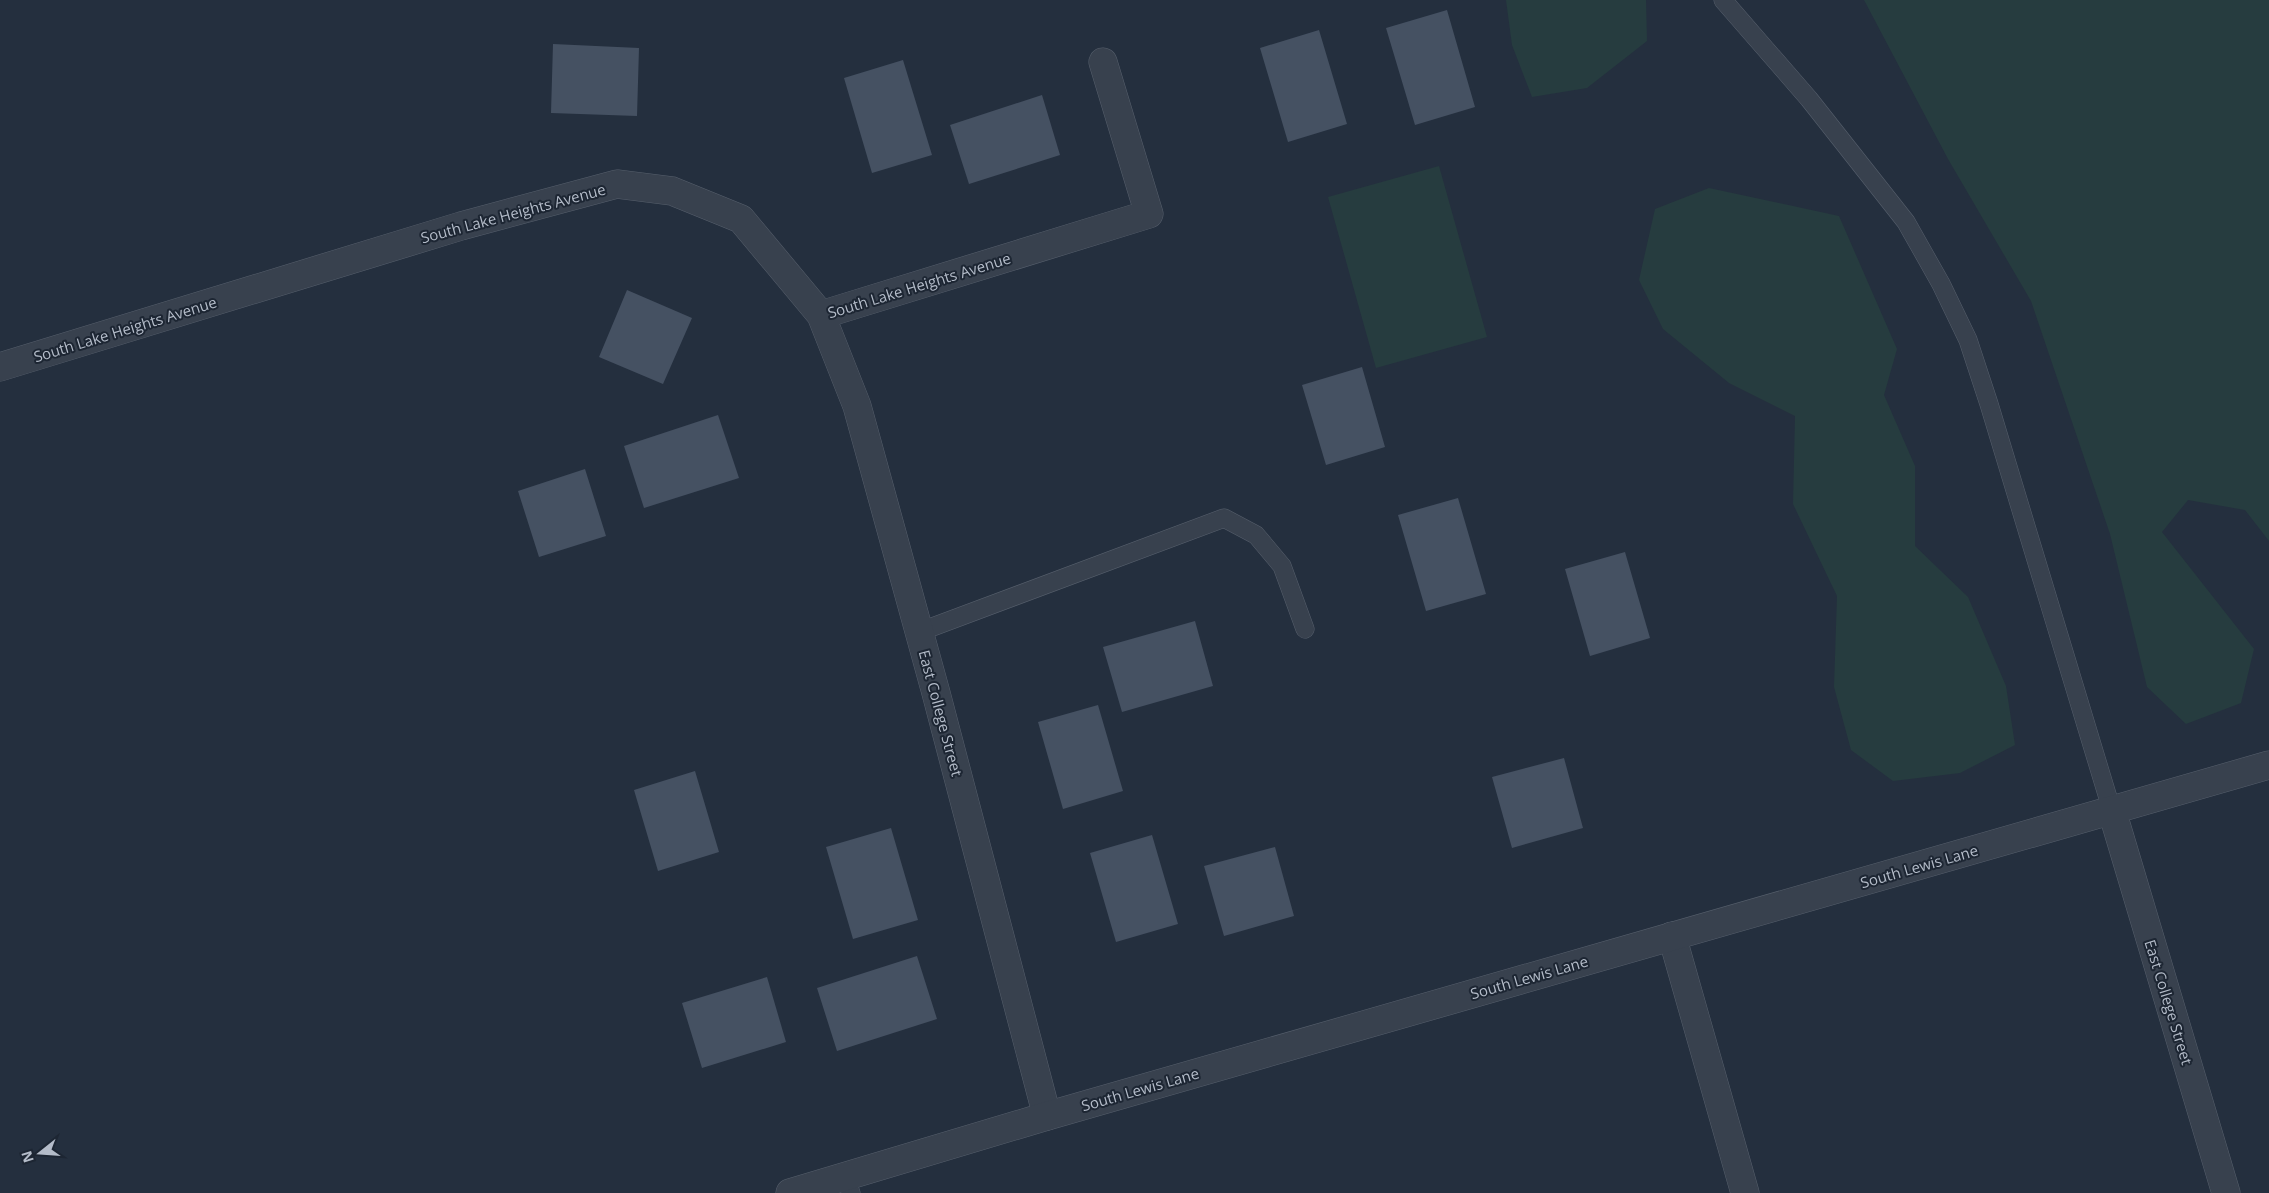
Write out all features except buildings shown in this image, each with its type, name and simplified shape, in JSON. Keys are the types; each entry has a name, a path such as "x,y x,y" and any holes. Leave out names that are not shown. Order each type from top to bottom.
{"street":[{"name":"South Lake Heights Avenue","path":"0,367 461,226 617,184 672,190 741,219 821,315 1149,214 1103,62"},
{"name":"East College Street","path":"821,315 857,406 1047,1116"},
{"name":"South Lewis Lane","path":"790,1193 848,1185 1047,1116 2269,765"},
{"name":"East College Street","path":"2112,811 2226,1193"},
{"path":"1672,936 1745,1193"}],"lane":[{"path":"1723,0 1808,99 1906,222 1941,284 1968,340 2112,811"},
{"path":"919,632 1224,518 1256,535 1282,566 1305,629"}],"green space":[{"path":"1506,0 1646,0 1647,41 1587,88 1532,97 1512,45"},
{"path":"1864,0 2269,0 2269,541 2245,510 2188,500 2162,532 2254,649 2241,703 2186,724 2147,687 2110,534 2031,301 1948,159"},
{"path":"1439,166 1487,337 1376,368 1328,197"},
{"path":"1709,188 1839,216 1897,349 1884,395 1915,466 1915,546 1968,597 2006,686 2015,745 1960,773 1893,781 1851,750 1834,687 1837,596 1793,504 1795,416 1729,383 1663,329 1639,280 1655,209"}]}
